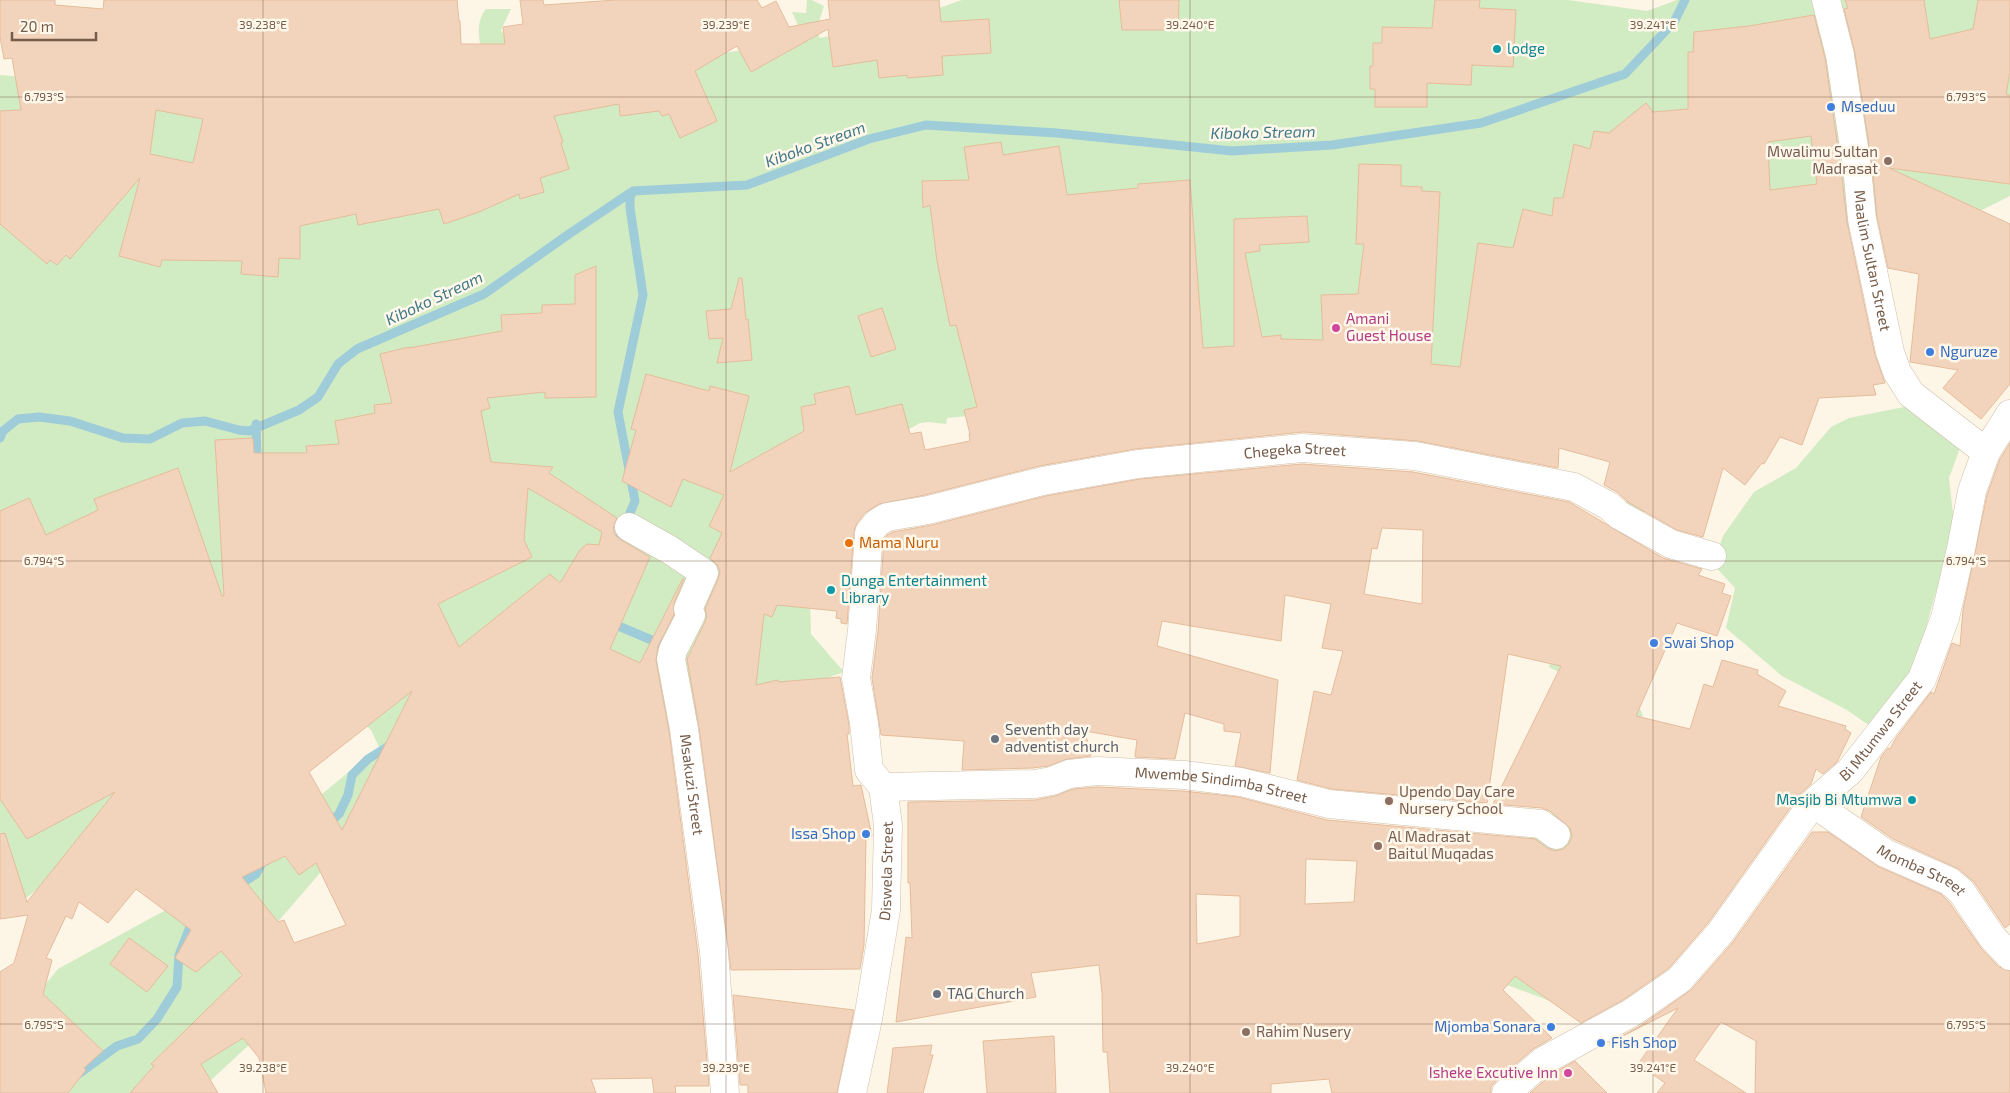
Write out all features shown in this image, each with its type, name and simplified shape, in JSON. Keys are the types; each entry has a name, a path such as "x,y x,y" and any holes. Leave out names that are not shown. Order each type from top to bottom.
{"street":[{"name":"Maalim Sultan Street","path":"1826,0 1840,55 1857,167 1862,219 1890,352 1897,372 1911,394 1986,452"},
{"name":"Bi Mtumwa Street","path":"1506,1093 1543,1061 1631,1013 1679,980 1720,933 1813,803 1850,771 1922,679 1945,618 1972,490 1986,452 2010,414"},
{"name":"Chegeka Street","path":"869,533 887,517 928,510 1043,481 1138,464 1302,448 1415,456 1574,487 1671,544 1712,556"},
{"name":"Msakuzi Street","path":"629,527 670,550 704,573 688,609 691,615 673,650 672,659 684,729 714,952 725,1093"},
{"name":"Diswela Street","path":"852,1093 868,1019 886,910 888,825 883,787 869,770 864,723 856,678 862,630 869,533"},
{"name":"Mwembe Sindimba Street","path":"883,787 1035,784 1052,781 1069,774 1098,771 1184,775 1241,782 1329,804 1541,824 1556,835"},
{"name":"Momba Street","path":"1813,803 1885,853 1949,881 1960,891 1992,937 2010,956"}],"green space":[{"path":"807,0 812,0 824,6 815,34 819,35 819,38 885,27 962,0 1568,0 1647,11 1677,0 2010,0 2010,196 1956,223 1876,216 1823,240 1726,398 1581,599 1643,715 1554,881 1553,1002 1486,977 1511,859 1620,739 1630,709 1549,667 1561,626 1573,599 1680,402 1476,389 1027,410 947,418 946,424 920,423 848,462 808,533 811,634 844,672 596,757 411,767 258,945 240,976 250,1044 197,1093 0,1093 0,1039 58,969 213,884 379,747 371,730 347,709 218,744 0,919 0,75 194,92 413,47 581,76 805,40 792,12 806,13"},
{"path":"486,9 511,9 501,30 507,40 521,32 487,70 479,39 480,23"},
{"path":"1919,404 1961,445 1949,478 1955,532 1932,605 1917,664 1870,726 1847,710 1782,676 1726,628 1735,588 1713,564 1723,536 1754,492 1796,468 1831,427 1849,418"}],"building":[{"path":"0,0 55,0 55,5 103,9 104,0 457,0 461,44 505,44 503,27 523,24 520,0 543,0 544,5 616,0 757,0 762,8 776,1 789,27 830,19 828,0 939,0 941,22 989,19 991,53 942,56 943,75 907,78 907,75 879,78 877,60 833,67 828,29 751,72 737,46 695,71 717,121 680,138 669,114 662,116 659,111 620,116 619,104 554,116 563,142 561,143 569,169 540,178 544,192 520,199 519,194 479,212 444,224 439,209 358,225 356,214 300,226 300,259 279,258 278,277 241,274 242,261 162,260 160,267 119,256 140,178 70,259 66,255 57,265 50,260 47,264 0,224 0,111 21,110 12,58 4,59 0,37","holes":["156,110 203,119 193,163 150,154"]},
{"path":"1119,0 1179,0 1178,30 1122,30"},
{"path":"1435,0 1480,0 1479,8 1516,10 1513,67 1472,65 1471,85 1427,83 1427,107 1375,107 1375,89 1370,89 1373,43 1382,43 1382,27 1432,28"},
{"path":"1845,0 1924,0 1930,39 1973,29 1978,0 2010,0 2010,71 2006,95 2010,95 2010,184 1889,168 2010,224 2010,384 1981,419 1943,388 1958,370 1910,362 1919,274 1888,268 1877,217 1872,165 1855,53 1844,9 1848,8"},
{"path":"1814,15 1825,58 1847,222 1875,355 1885,383 1873,385 1876,395 1819,398 1802,445 1780,437 1764,464 1762,463 1745,485 1723,468 1703,537 1677,530 1628,502 1617,492 1604,485 1610,462 1559,448 1558,468 1418,441 1303,432 1135,449 1039,466 925,495 879,504 865,513 857,523 854,531 847,624 841,623 841,619 836,618 837,611 777,605 772,617 764,614 756,685 778,680 778,682 840,677 849,725 849,734 847,734 853,786 861,785 872,836 866,836 864,945 860,969 731,970 699,727 687,659 705,622 707,616 705,609 720,572 718,566 710,558 722,533 709,526 724,495 683,479 671,507 622,481 636,430 631,429 646,374 709,391 710,386 749,396 730,472 804,431 801,407 816,404 814,394 849,386 856,415 902,404 910,434 921,432 925,450 970,441 964,410 977,407 956,325 950,326 937,261 930,205 923,208 922,181 969,180 964,147 1001,142 1003,155 1059,146 1067,195 1138,188 1138,184 1190,180 1203,348 1234,346 1234,219 1307,216 1309,242 1259,245 1260,251 1245,253 1262,337 1281,335 1281,339 1323,340 1321,295 1358,294 1364,244 1356,244 1359,164 1401,165 1401,186 1422,187 1422,191 1440,192 1431,364 1460,367 1478,243 1513,248 1523,209 1552,216 1554,198 1563,198 1574,144 1590,149 1594,131 1609,133 1646,103 1653,112 1688,109 1688,52 1693,52 1694,32 1749,26","holes":["1811,136 1817,184 1770,190 1768,142"]},
{"path":"596,266 596,397 545,398 545,392 487,398 490,408 481,411 491,462 553,467 549,473 617,518 613,528 615,535 650,557 610,649 640,663 684,579 674,603 674,615 658,646 656,661 669,731 698,954 709,1086 675,1086 676,1093 654,1093 652,1078 591,1079 596,1093 266,1093 259,1058 243,1038 201,1064 218,1093 130,1093 154,1066 151,1064 242,975 221,951 196,972 175,958 191,930 136,889 108,923 79,902 72,919 66,916 46,958 52,960 43,994 103,1051 84,1068 86,1070 68,1093 0,1093 0,972 14,963 28,915 0,919 0,834 5,833 27,902 115,792 27,839 0,799 0,511 29,498 46,535 98,510 94,499 178,468 222,596 224,596 215,440 253,438 254,453 307,453 306,446 339,444 335,421 375,413 374,405 392,403 380,354 409,347 502,331 501,315 542,313 542,305 575,304 575,275","holes":["528,488 602,532 599,545 587,544 580,550 560,583 550,574 459,647 438,604 532,557 524,540","412,691 342,830 309,772","285,856 299,875 316,863 346,925 294,943 284,920 278,922 242,877"]},
{"path":"739,278 742,278 752,360 717,363 723,338 709,339 706,311 731,309"},
{"path":"882,308 896,349 871,357 858,316"},
{"path":"2010,443 2010,924 2005,928 1974,882 1959,869 1893,839 1861,817 1881,757 1888,748 1890,749 1896,738 1931,692 1934,694 1952,643 1960,646 1963,610 1987,495 2000,459"},
{"path":"1302,464 1413,472 1569,502 1663,558 1702,569 1698,575 1725,584 1722,593 1731,596 1717,636 1677,623 1636,716 1690,729 1704,684 1713,687 1722,660 1758,670 1757,674 1786,691 1778,706 1846,726 1845,729 1851,733 1837,762 1823,774 1816,769 1811,784 1800,794 1708,923 1669,968 1623,1000 1581,1023 1515,976 1503,990 1552,1038 1533,1049 1496,1081 1491,1087 1491,1093 1332,1093 1329,1079 1271,1084 1271,1093 1110,1093 1107,1052 1103,1052 1102,993 1099,965 1031,973 1036,997 896,1022 906,937 912,938 910,883 908,883 908,802 1035,800 1055,796 1073,789 1097,787 1183,791 1238,797 1327,820 1535,839 1547,848 1555,851 1563,849 1569,844 1572,836 1570,828 1550,811 1542,808 1493,804 1561,666 1508,654 1487,803 1332,789 1297,780 1314,691 1331,695 1343,651 1322,648 1331,604 1285,595 1281,641 1162,621 1157,646 1278,680 1270,773 1235,766 1241,733 1224,731 1224,724 1185,713 1175,759 1135,757 1137,740 1085,731 1091,756 1067,759 1048,766 1033,768 962,770 964,741 881,735 872,678 878,631 884,539 887,535 1046,496 1140,479","holes":["1382,528 1423,530 1422,604 1364,594 1372,548 1377,549","1306,859 1357,861 1354,902 1305,904","1196,894 1240,896 1240,936 1197,944"]},
{"path":"1812,832 1828,832 1879,867 1941,894 1949,902 1981,948 1999,967 2010,971 2010,1093 1755,1093 1756,1041 1721,1022 1694,1060 1746,1093 1657,1093 1665,1083 1638,1064 1678,1008 1609,1043 1640,1026 1691,990 1733,942"},
{"path":"129,938 168,966 147,992 110,964"},
{"path":"733,995 854,1010 837,1093 748,1093 748,1085 740,1085"},
{"path":"1054,1036 1056,1093 987,1093 983,1041"},
{"path":"932,1045 930,1055 933,1055 923,1093 887,1093 893,1048"},
{"name":"Isheke Excutive Inn","path":"1575,1061 1607,1093 1530,1093 1552,1074"}],"waterway":[{"name":"Kiboko Stream","path":"0,438 3,431 18,419 39,417 70,421 123,438 150,439 182,423 205,421 249,431 299,410 318,397 338,364 357,349 484,294 633,191 747,185 869,139 926,125 1057,133 1232,151 1332,145 1481,123 1625,74 1674,22 1685,0"},
{"path":"612,548 620,537 635,501 618,412 643,295 630,208 630,198 633,191"},
{"path":"256,424 257,463"},
{"path":"609,622 661,644"},
{"path":"326,826 339,814 348,795 352,775 368,759 392,744"},
{"path":"235,888 256,874 262,863 266,861"},
{"path":"77,1075 117,1046 138,1039 157,1019 177,987 179,955 191,924 196,919"}],"place":[{"name":"lodge","path":"1497,49"},
{"name":"Mseduu","path":"1831,107"},
{"name":"Mwalimu Sultan Madrasat","path":"1888,161"},
{"name":"Amani Guest House","path":"1336,328"},
{"name":"Nguruze","path":"1930,352"},
{"name":"Mama Nuru","path":"849,543"},
{"name":"Dunga Entertainment Library","path":"831,590"},
{"name":"Swai Shop","path":"1654,643"},
{"name":"Seventh day adventist church","path":"995,739"},
{"name":"Masjib Bi Mtumwa","path":"1912,800"},
{"name":"Upendo Day Care Nursery School","path":"1389,801"},
{"name":"Issa Shop","path":"866,834"},
{"name":"Al Madrasat Baitul Muqadas","path":"1378,846"},
{"name":"TAG Church","path":"937,994"},
{"name":"Mjomba Sonara","path":"1551,1027"},
{"name":"Rahim Nusery","path":"1246,1032"},
{"name":"Fish Shop","path":"1601,1043"},
{"name":"Isheke Excutive Inn","path":"1568,1073"}]}
